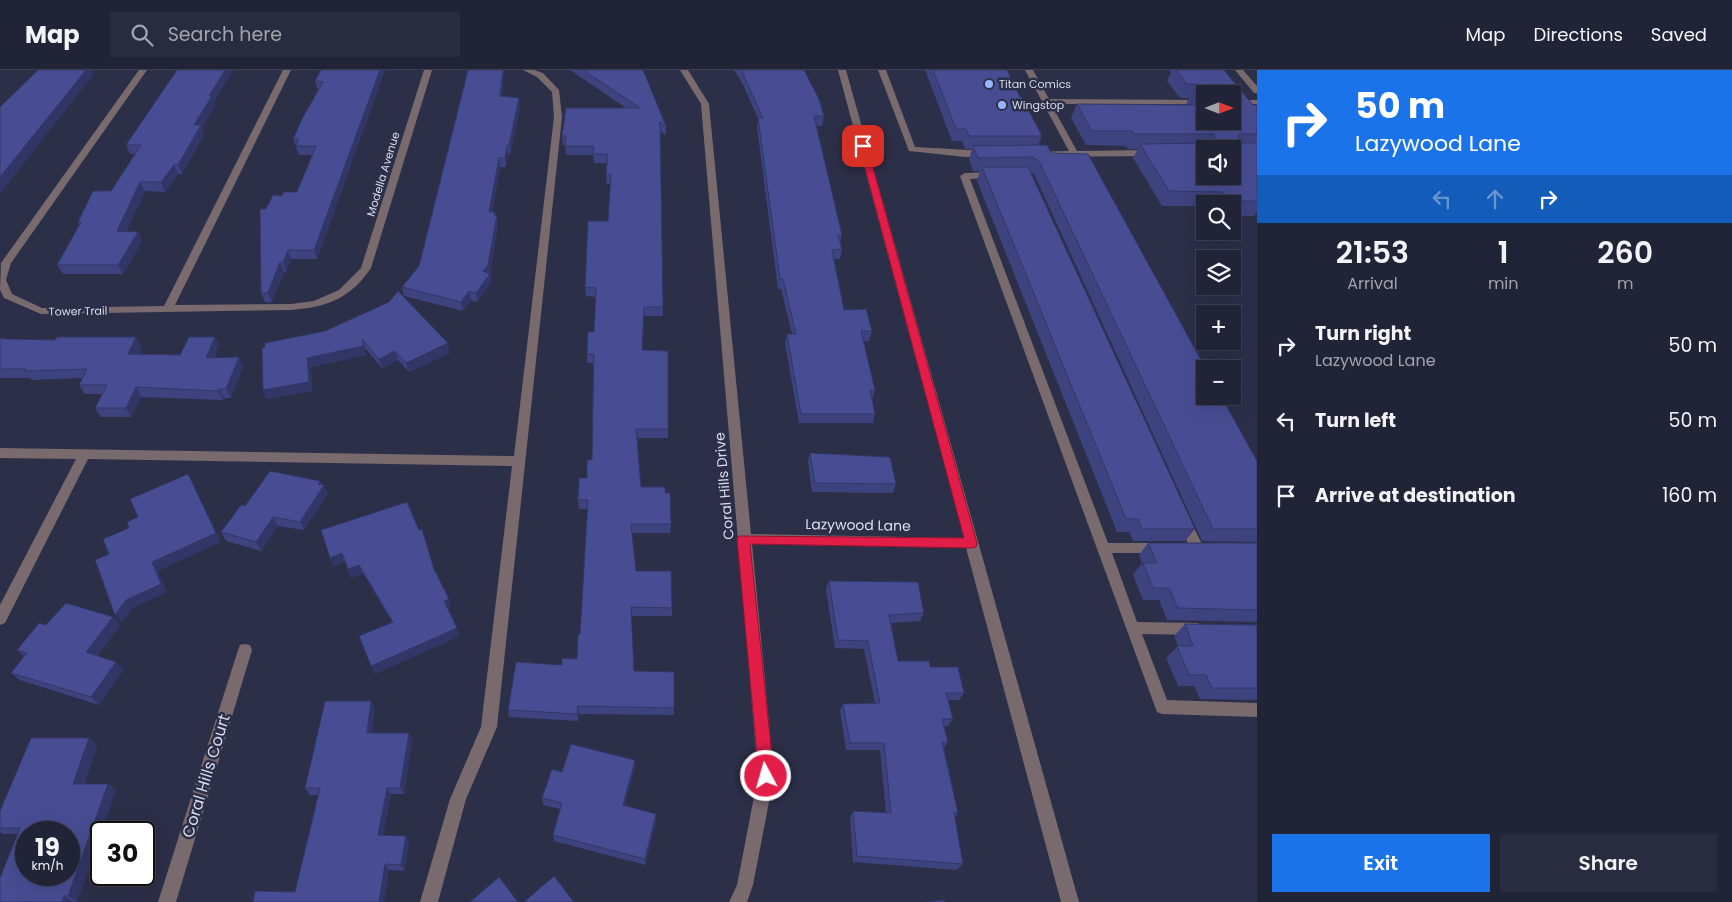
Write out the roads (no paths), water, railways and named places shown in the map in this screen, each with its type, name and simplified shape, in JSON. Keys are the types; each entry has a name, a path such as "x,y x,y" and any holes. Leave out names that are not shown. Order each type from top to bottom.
{"street":[{"name":"Tower Trail","path":"143,70 6,263 1,280 8,296 42,311 313,306 337,297 356,283"},
{"path":"168,309 287,70"},
{"name":"Modella Avenue","path":"356,283 366,268 428,70"},
{"path":"429,902 458,799 489,727 558,117 556,92 540,75 527,70"},
{"name":"Coral Hills Drive","path":"684,70 705,104 766,776 745,885 738,902"},
{"path":"842,70 1070,902"},
{"path":"882,70 912,149 966,154 996,154"},
{"path":"1028,70 1074,153"},
{"path":"1240,70 1257,92"},
{"path":"1046,101 1196,102"},
{"path":"1241,102 1257,102"},
{"path":"1025,154 1158,153"},
{"path":"1010,175 965,176 1162,707 1257,710"},
{"path":"0,452 518,462"},
{"path":"0,619 85,453"},
{"path":"1180,512 1197,548"},
{"name":"Lazywood Lane","path":"743,539 971,543"},
{"path":"1104,548 1214,548"},
{"path":"1132,628 1209,629"},
{"name":"Coral Hills Court","path":"167,902 246,650"}],"place":[{"name":"Titan Comics","path":"989,84"},
{"name":"Wingstop","path":"1002,105"}]}
